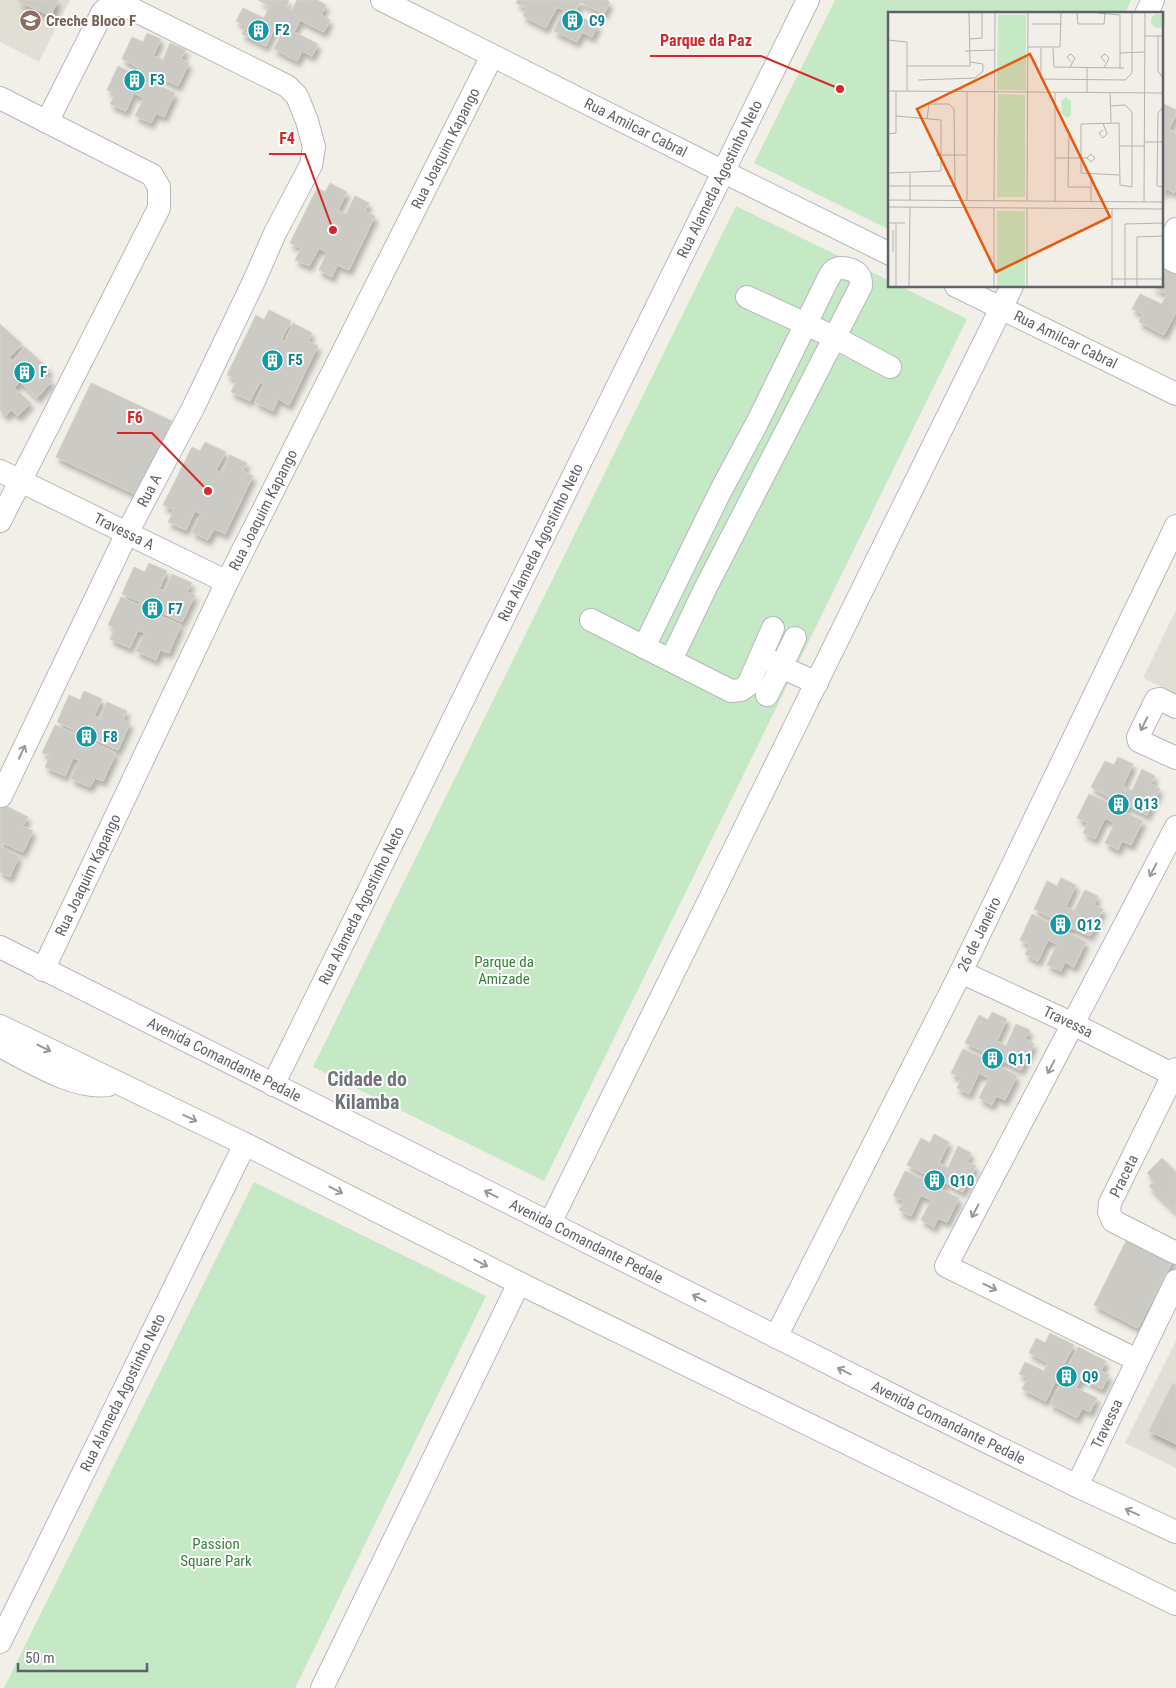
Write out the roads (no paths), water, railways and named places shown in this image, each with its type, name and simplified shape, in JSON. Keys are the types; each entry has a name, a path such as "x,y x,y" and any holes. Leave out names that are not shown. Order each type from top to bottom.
{"street":[{"name":"Rua Amilcar Cabral","path":"382,0 888,253"},
{"name":"Rua Alameda Agostinho Neto","path":"274,1085 808,0"},
{"path":"1147,12 1152,0"},
{"name":"Rua A","path":"0,795 127,533 194,406 275,233 311,165 314,147 302,104 287,86 126,6 118,4 106,8 102,13 47,122"},
{"name":"Rua Joaquim Kapango","path":"43,970 227,582 492,56"},
{"path":"0,98 152,175 159,187 159,208 0,521"},
{"path":"1164,253 1176,229"},
{"path":"1164,256 1176,262"},
{"path":"644,646 720,492 807,324 828,278 834,270 840,268 848,269 861,278 861,286 706,587 672,660"},
{"name":"Rua Amilcar Cabral","path":"960,288 1176,394"},
{"path":"550,1223 1011,288"},
{"path":"747,297 834,337 890,367"},
{"path":"783,370 810,383"},
{"path":"757,423 783,436"},
{"name":"Travessa A","path":"0,471 227,582"},
{"path":"720,492 748,506"},
{"name":"26 de Janeiro","path":"776,1337 961,972 1176,526"},
{"path":"680,574 706,587"},
{"path":"591,620 731,691 741,690 748,685 773,628"},
{"path":"767,695 795,638"},
{"path":"761,655 781,667 816,683"},
{"path":"1176,707 1160,699 1156,700 1138,737 1139,741 1176,758"},
{"path":"1137,1360 946,1266 1176,827"},
{"name":"Avenida Comandante Pedale","path":"0,947 776,1337 1076,1486 1176,1532"},
{"name":"Travessa","path":"961,972 1175,1073"},
{"path":"0,1026 245,1144 519,1283 1176,1604"},
{"path":"0,1046 76,1082 91,1085 117,1084"},
{"name":"Praceta","path":"1175,1073 1110,1204 1109,1212 1113,1221 1176,1253"},
{"name":"Rua Alameda Agostinho Neto","path":"0,1642 245,1144"},
{"name":"Travessa","path":"1076,1486 1176,1280"},
{"path":"322,1688 519,1283"}],"place":[{"name":"Creche Bloco F","path":"30,21"},
{"name":"C9","path":"573,21"},
{"name":"F2","path":"259,30"},
{"name":"F3","path":"134,80"},
{"name":"Parque da Paz","path":"840,89"},
{"name":"F4","path":"333,230"},
{"name":"F5","path":"272,360"},
{"name":"F","path":"24,372"},
{"name":"F6","path":"208,491"},
{"name":"F7","path":"152,609"},
{"name":"F8","path":"87,737"},
{"name":"Q13","path":"1118,804"},
{"name":"Q12","path":"1061,925"},
{"name":"Q11","path":"992,1059"},
{"name":"Q10","path":"934,1181"},
{"name":"Q9","path":"1066,1377"}],"district":[{"name":"Cidade do Kilamba","path":"367,1090"}],"park label":[{"name":"Parque da Amizade","path":"504,970"},
{"name":"Passion Square Park","path":"216,1552"}]}
